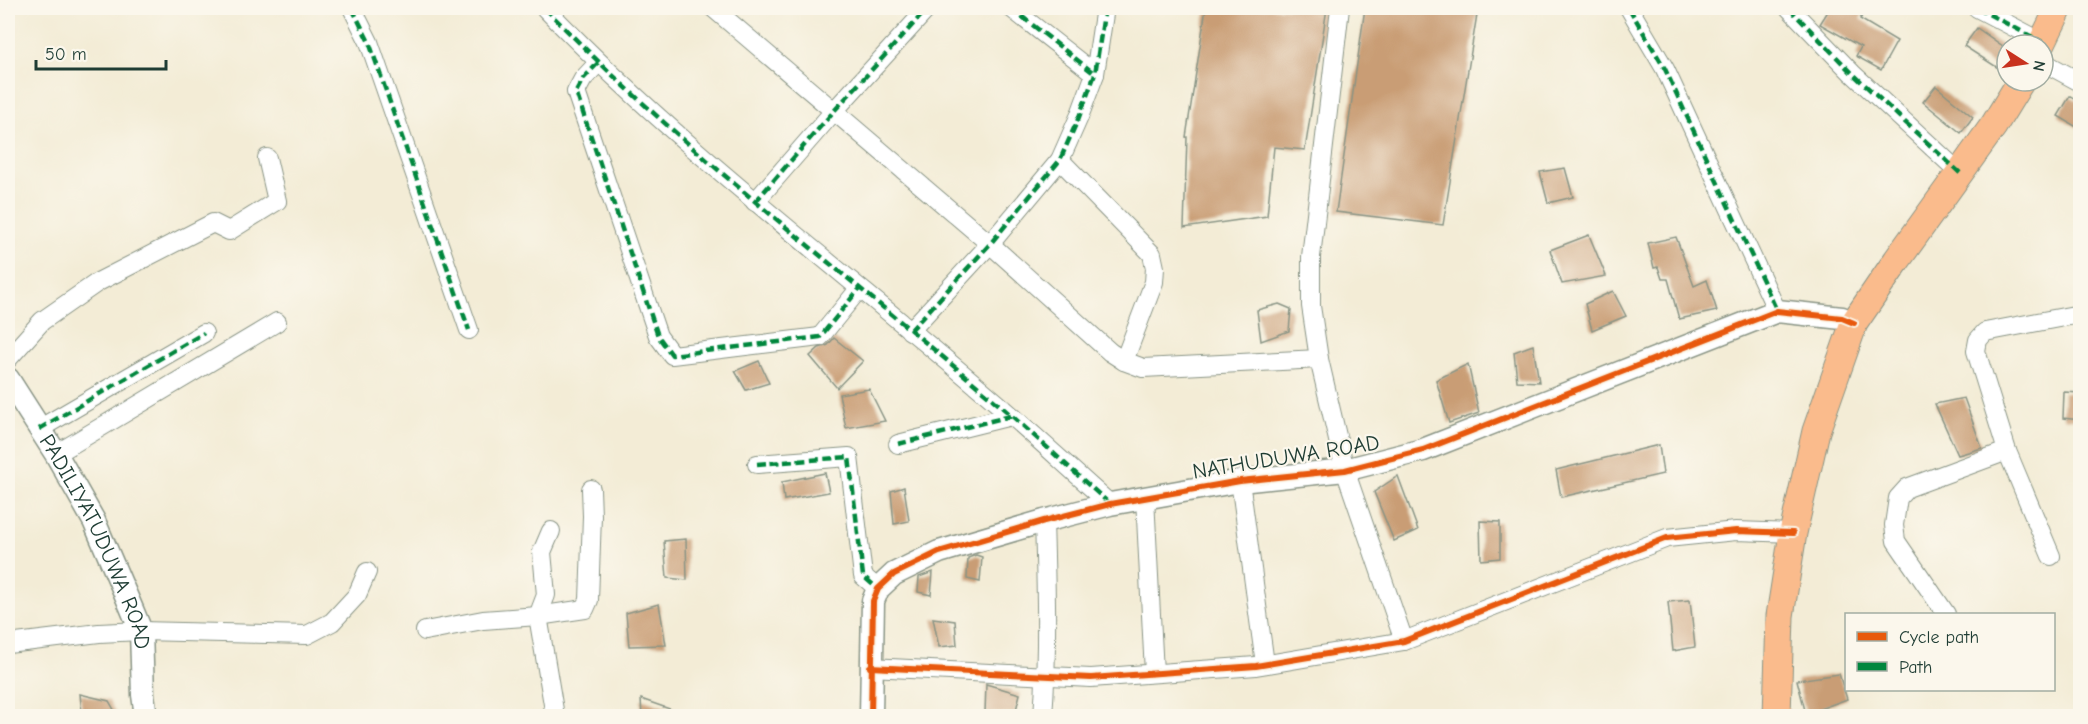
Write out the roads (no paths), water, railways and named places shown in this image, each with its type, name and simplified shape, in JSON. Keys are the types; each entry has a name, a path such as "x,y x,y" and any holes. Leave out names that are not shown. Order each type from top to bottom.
{"main road":[{"path":"2049,33 2059,8"},
{"path":"1777,717 1780,616 1793,533 1816,431 1854,323 1994,125 2013,93"}],"street":[{"path":"352,8 369,42 469,330"},
{"path":"545,8 598,63 755,202 1011,416 1110,504"},
{"path":"713,8 990,244 1124,362 1143,369 1318,359"},
{"path":"755,202 928,8"},
{"path":"1011,8 1095,74"},
{"path":"910,331 990,244 1060,160 1095,74 1103,8"},
{"path":"1340,8 1311,257 1311,306 1318,359 1345,470 1404,641"},
{"path":"1629,8 1665,69 1778,311"},
{"path":"1789,8 1852,73 1960,173"},
{"path":"1977,8 2016,33"},
{"path":"2055,61 2080,82"},
{"path":"598,63 583,79 576,92 658,336 672,356 819,337 859,289"},
{"path":"8,359 42,321 98,282 213,223 229,231 277,201 267,158"},
{"path":"1060,160 1152,254 1155,268 1154,282 1124,362"},
{"name":"NATHUDUWA ROAD","path":"878,589 894,574 939,552 1110,504 1240,481 1345,470 1423,450 1778,311 1842,318 1854,323"},
{"path":"2051,556 2007,451 1976,351 1978,340 1985,332 2080,314"},
{"path":"56,454 277,322"},
{"path":"39,429 204,333"},
{"name":"PADILIYATUDUWA ROAD","path":"8,379 56,454 94,521 141,631 146,717"},
{"path":"898,444 1011,416"},
{"path":"1945,613 1896,541 1894,525 1898,498 1906,488 2007,451"},
{"path":"757,464 849,457 863,576 878,589 873,601 870,667 871,717"},
{"path":"1240,481 1265,664"},
{"path":"425,631 483,620 538,616 585,609 589,600 591,489"},
{"path":"1145,498 1154,673"},
{"path":"1043,717 1046,675 1044,521"},
{"path":"551,531 542,552 546,595 538,616 555,717"},
{"path":"870,667 1091,678 1265,664 1404,641 1667,538 1736,531 1793,533"},
{"path":"8,644 99,633 141,631 307,635 332,622 357,595 367,572"}]}
